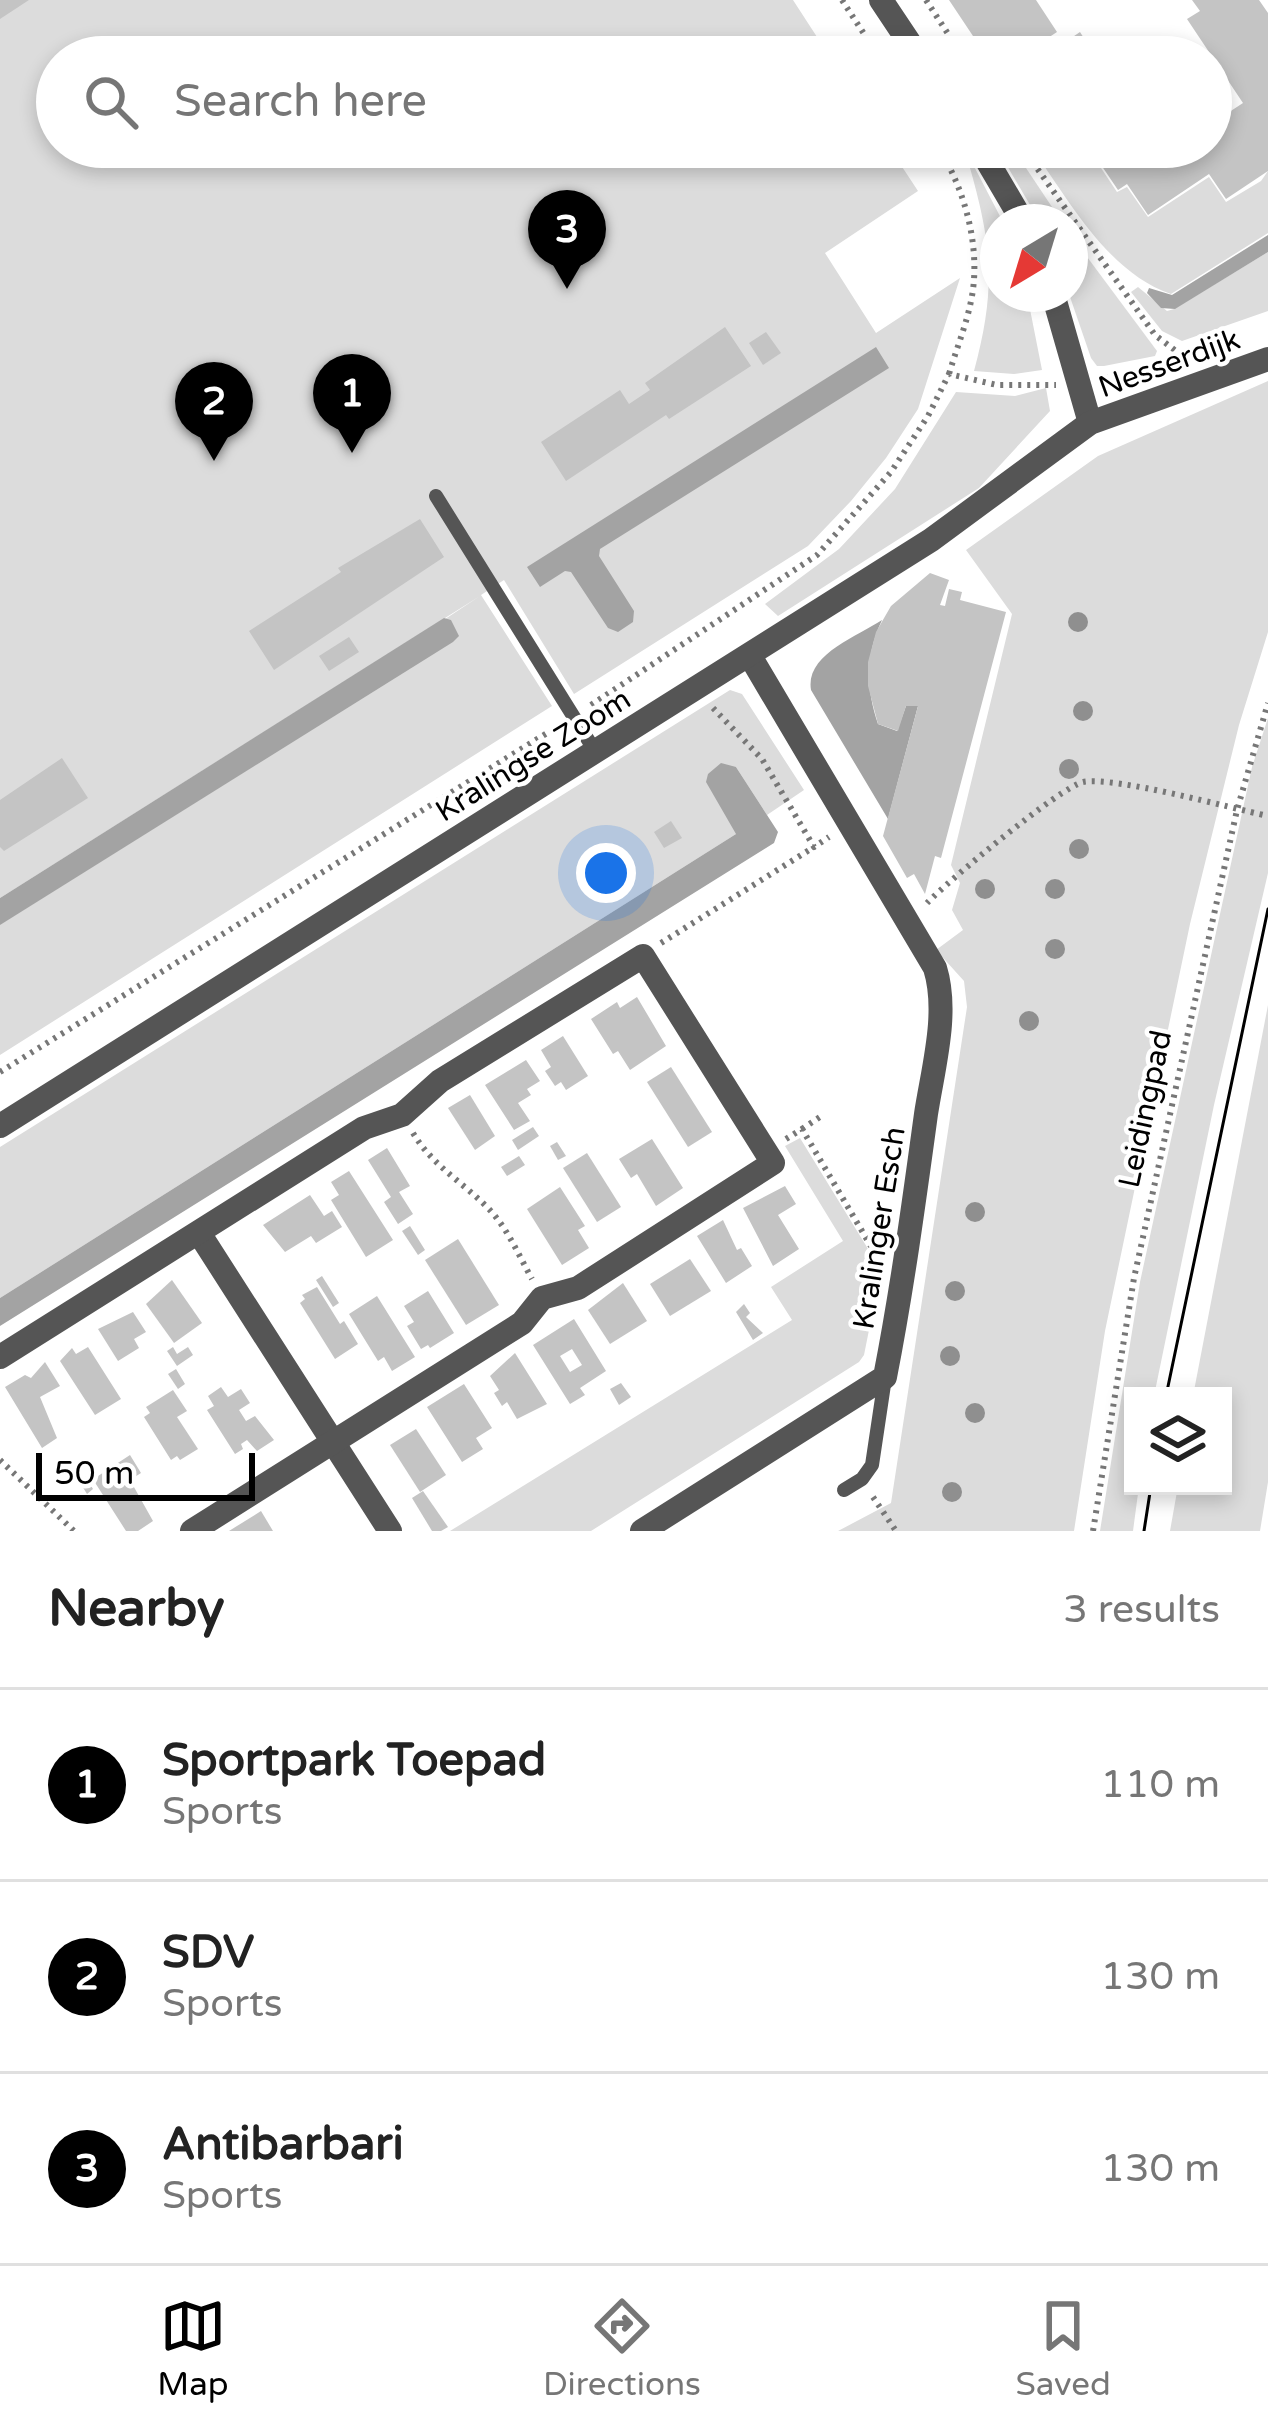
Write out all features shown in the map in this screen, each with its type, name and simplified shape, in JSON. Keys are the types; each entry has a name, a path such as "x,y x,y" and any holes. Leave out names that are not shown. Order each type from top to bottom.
{"street":[{"path":"881,0 905,36"},
{"path":"991,168 1012,204"},
{"path":"1058,312 1090,423"},
{"name":"Nesserdijk","path":"1090,423 1268,359"},
{"name":"Kralingse Zoom","path":"0,1126 931,540 1090,423"},
{"name":"Kralinger Esch","path":"750,656 935,968 941,990 905,1264 885,1377"},
{"path":"0,1357 364,1128 402,1115 440,1081 643,956 773,1163 578,1288 542,1298 522,1322 192,1531"},
{"path":"199,1233 390,1531"},
{"path":"642,1531 885,1377"}],"lane":[{"path":"436,496 596,751"},
{"path":"844,1490 862,1479 872,1465 885,1377"}],"path":[{"path":"842,0 865,36"},
{"path":"926,0 949,36"},
{"path":"950,374 972,297 966,207 951,168"},
{"path":"1037,168 1155,335 1189,361"},
{"name":"Nesserdijk","path":"1077,382 1208,354"},
{"path":"700,687 762,759 814,847"},
{"name":"Leidingpad","path":"1093,1531 1134,1278 1237,810 1268,703"},
{"path":"908,923 955,874 1081,782 1114,783 1268,816"},
{"path":"643,956 851,824"},
{"path":"402,1115 438,1167 504,1226 542,1298"},
{"path":"766,1151 820,1117"},
{"path":"802,1129 872,1248 905,1264"},
{"path":"0,1460 74,1531"},
{"path":"862,1479 896,1531"}],"shaded area":[{"path":"0,0 793,0 816,36 36,36 36,168 903,168 918,191 825,253 876,333 960,278 918,409 886,458 808,546 574,694 504,580 481,595 552,706 0,1055 0,913 480,596 0,898"},
{"path":"970,168 975,168 994,204 980,207"},
{"path":"1008,168 1026,168 1050,204 1029,204"},
{"path":"1045,168 1101,168 1117,192 1127,187 1148,217 1209,177 1226,202 1261,181 1268,171 1268,233 1171,294 1127,269 1091,232 1088,204 1070,204"},
{"path":"1268,235 1268,252 1175,309 1161,308 1147,293 1149,288 1172,295"},
{"path":"1268,252 1268,311 1182,341 1162,331 1131,292 1138,287 1167,311 1174,309"},
{"path":"1088,258 1157,351 1155,356 1104,366 1097,366 1075,312 1088,312"},
{"path":"987,312 1031,312 1042,370 974,371"},
{"path":"876,347 889,368 600,549 599,556 634,611 633,622 618,632 608,628 571,572 540,587 527,567"},
{"path":"1268,381 1268,632 1239,725 1190,924 1105,1331 1074,1531 838,1531 891,1503 967,1007 964,981 936,950 963,930 952,910 960,883 951,865 1012,614 966,550 1098,456"},
{"path":"1046,388 1050,411 979,488 778,616 765,604 839,549 895,489 956,392 1015,396"},
{"path":"444,618 451,620 459,636 453,642 0,925 0,898"},
{"path":"882,620 869,672 878,724 897,731 906,706 918,706 888,819 811,690 811,678 824,657"},
{"path":"730,690 742,694 804,790 767,815 736,767 736,834 0,1298 0,1147"},
{"path":"1268,718 1268,873 1156,1387 1124,1387 1124,1495 1138,1495 1133,1531 1100,1531 1140,1282 1252,767"},
{"path":"721,763 736,767 778,832 774,843 0,1326 0,1298 736,834 706,782"},
{"path":"1268,1005 1268,1482 1260,1531 1170,1531 1176,1495 1232,1495 1232,1387 1195,1387"},
{"path":"800,1138 881,1270 859,1362 591,1531 450,1531 792,1320 771,1287 843,1241 785,1146"}],"building":[{"path":"0,0 29,0 0,19"},
{"path":"949,0 1036,0 1057,32 1051,36 973,36"},
{"path":"1192,0 1259,0 1268,13 1268,171 1226,199 1209,174 1148,215 1127,184 1118,190 1103,168 1232,168 1232,110 1243,103 1232,86 1232,36 1198,36 1187,19 1200,11"},
{"path":"725,327 751,366 566,481 541,442 620,390 629,404 650,390 645,383"},
{"path":"766,332 781,353 763,365 749,343"},
{"path":"420,519 444,557 274,670 249,631 341,572 338,568"},
{"path":"930,573 949,580 940,605 945,606 949,589 962,592 960,600 1006,612 941,858 935,856 925,894 914,874 907,878 883,836 918,706 906,706 898,731 878,724 868,686 868,662 876,632 891,606"},
{"path":"349,637 359,652 329,671 319,656"},
{"path":"62,758 88,798 4,851 0,847 0,800"},
{"path":"671,821 682,838 664,848 654,832"},
{"path":"637,997 666,1046 630,1070 618,1051 613,1054 591,1019 617,1002 620,1008"},
{"path":"563,1036 588,1076 566,1090 561,1082 555,1086 545,1071 551,1067 541,1050"},
{"path":"526,1060 540,1081 518,1103 530,1121 514,1130 485,1085"},
{"path":"671,1067 712,1132 688,1147 647,1082"},
{"path":"470,1095 495,1136 475,1150 448,1108"},
{"path":"533,1127 539,1136 518,1150 512,1140"},
{"path":"652,1139 683,1188 656,1206 637,1174 631,1178 619,1159"},
{"path":"557,1142 566,1156 558,1160 550,1146"},
{"path":"387,1148 410,1186 399,1192 413,1214 398,1224 384,1202 391,1197 368,1160"},
{"path":"587,1153 621,1207 597,1222 563,1168"},
{"path":"519,1156 525,1165 507,1176 501,1167"},
{"path":"349,1171 393,1240 366,1257 331,1200 339,1195 331,1182"},
{"path":"785,1186 796,1204 778,1215 799,1249 773,1266 743,1208"},
{"path":"560,1187 585,1226 578,1230 589,1248 562,1265 527,1209"},
{"path":"310,1195 324,1216 332,1211 342,1227 316,1243 311,1236 285,1252 263,1225"},
{"path":"723,1220 737,1250 741,1248 752,1266 726,1283 697,1236"},
{"path":"410,1226 425,1250 418,1255 402,1231"},
{"path":"458,1239 499,1305 466,1325 425,1260"},
{"path":"690,1259 711,1291 670,1316 650,1284"},
{"path":"322,1276 339,1303 333,1307 316,1280"},
{"path":"172,1280 202,1323 174,1343 146,1304"},
{"path":"623,1283 647,1321 610,1344 588,1310"},
{"path":"317,1287 358,1344 335,1359 300,1303 305,1299 302,1295"},
{"path":"428,1291 454,1333 421,1349 407,1326 414,1322 404,1306"},
{"path":"377,1296 415,1357 392,1371 384,1357 378,1361 349,1314"},
{"path":"744,1304 750,1313 746,1317 763,1333 753,1340 736,1312"},
{"path":"133,1312 146,1332 134,1339 139,1348 118,1361 98,1329"},
{"path":"574,1319 606,1371 580,1388 585,1395 570,1404 533,1345","holes":["572,1349 582,1365 570,1372 560,1356"]},
{"path":"88,1347 121,1399 95,1415 60,1361 72,1348 76,1354"},
{"path":"173,1347 177,1354 188,1347 193,1355 177,1366 167,1351"},
{"path":"515,1353 547,1404 517,1419 507,1402 502,1406 490,1376"},
{"path":"45,1362 60,1386 40,1397 57,1438 42,1448 5,1387 25,1375 31,1378"},
{"path":"176,1369 185,1384 178,1389 168,1374"},
{"path":"621,1383 631,1397 619,1405 610,1389"},
{"path":"464,1384 492,1428 476,1438 483,1449 462,1462 427,1407"},
{"path":"221,1387 228,1397 241,1389 250,1403 239,1410 246,1421 255,1416 274,1440 257,1451 247,1440 235,1454 207,1410 214,1406 208,1396"},
{"path":"173,1390 187,1411 177,1417 198,1449 180,1460 177,1456 171,1460 144,1417 150,1413 146,1407"},
{"path":"416,1429 446,1475 420,1492 390,1445"},
{"path":"130,1455 141,1473 130,1480 153,1521 138,1531 126,1531 94,1481 87,1494 79,1481 92,1473 95,1478"},
{"path":"423,1491 448,1527 441,1531 432,1531 412,1498"},
{"path":"261,1511 273,1531 229,1531"}],"tram line":[{"path":"1168,1387 1268,909"},
{"path":"1144,1531 1150,1495"}],"place":[{"name":"Antibarbari","path":"567,289"},
{"name":"Sportpark Toepad","path":"352,453"},
{"name":"SDV","path":"214,461"}]}
